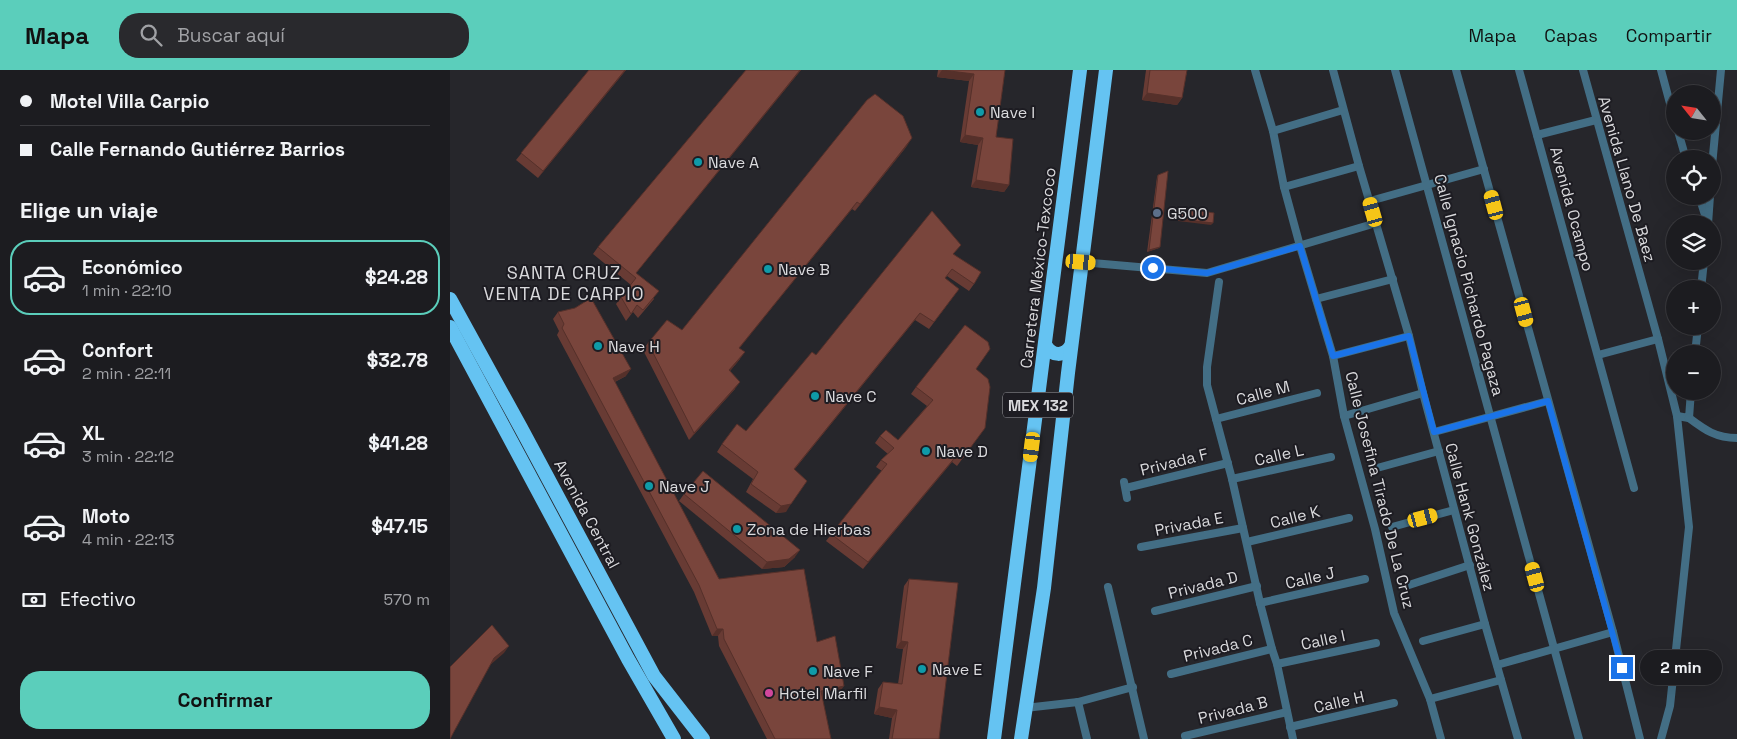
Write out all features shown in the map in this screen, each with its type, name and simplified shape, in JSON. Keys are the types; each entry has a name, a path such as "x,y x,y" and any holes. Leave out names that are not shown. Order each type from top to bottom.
{"highway":[{"name":"Carretera México-Texcoco","path":"994,739 1080,70"},
{"name":"MEX 132","path":"1021,739 1044,588 1081,262 1106,70"},
{"name":"Avenida Central","path":"450,299 654,676 703,739"},
{"name":"Avenida Central","path":"450,328 674,739"},
{"path":"1046,346 1051,352 1058,354 1066,352 1071,346"},
{"path":"1042,370 1048,364 1056,362 1064,365 1068,373"}],"street":[{"name":"Calle Josefina Tirado De La Cruz","path":"1256,70 1273,131 1284,187 1333,356 1344,416 1375,529 1394,612 1430,699 1442,739"},
{"name":"Calle Hank González","path":"1333,70 1409,336 1516,738"},
{"name":"Calle Ignacio Pichardo Pagaza","path":"1395,70 1580,739"},
{"path":"1456,70 1613,632 1640,739"},
{"name":"Avenida Ocampo","path":"1519,70 1634,488"},
{"name":"Avenida Llano De Baez","path":"1583,70 1658,338 1677,416 1689,527 1670,706 1661,739"},
{"path":"1661,70 1666,89"},
{"path":"1714,150 1721,70"},
{"path":"1273,131 1343,110"},
{"path":"1537,135 1596,120"},
{"path":"1284,187 1359,166"},
{"path":"1370,201 1484,169"},
{"path":"1081,262 1207,273 1376,223"},
{"path":"1316,299 1393,279"},
{"path":"1219,282 1207,385 1232,479 1260,603 1277,664 1293,739"},
{"path":"1333,356 1409,336"},
{"path":"1598,355 1658,338"},
{"name":"Calle M","path":"1216,420 1317,393"},
{"path":"1344,416 1423,393"},
{"path":"1689,418 1690,400"},
{"path":"1434,432 1548,401"},
{"path":"1677,416 1689,418 1704,430 1722,438 1737,438"},
{"path":"1377,468 1439,451"},
{"name":"Calle L","path":"1232,479 1332,457"},
{"name":"Privada F","path":"1127,498 1125,485 1228,463"},
{"path":"1392,527 1454,510"},
{"name":"Calle K","path":"1247,542 1349,518"},
{"name":"Privada E","path":"1141,547 1242,528"},
{"path":"1409,585 1470,565"},
{"name":"Calle J","path":"1260,603 1365,579"},
{"name":"Privada D","path":"1155,612 1257,586"},
{"path":"1108,587 1144,739"},
{"path":"1423,641 1485,624"},
{"path":"1497,665 1613,632"},
{"name":"Calle I","path":"1277,664 1376,643"},
{"name":"Privada C","path":"1171,674 1272,649"},
{"path":"1430,699 1501,680"},
{"path":"1025,708 1078,702 1133,687"},
{"path":"1078,702 1087,739"},
{"name":"Calle H","path":"1290,727 1394,703"},
{"name":"Privada B","path":"1185,736 1287,712"}],"building":[{"path":"589,70 625,70 543,171 521,153"},
{"name":"Nave A","path":"746,70 800,70 636,273 659,291 643,310 637,305 631,314 621,297 636,278 598,247"},
{"name":"Nave I","path":"942,70 1005,70 996,137 1013,139 1009,185 976,180 983,138 965,135 974,74"},
{"path":"1150,70 1187,70 1182,98 1147,93"},
{"name":"Nave B","path":"875,94 903,116 912,138 860,204 857,202 739,348 745,352 729,370 740,382 694,433 648,343 667,320 682,330 867,100"},
{"name":"G500","path":"1168,171 1160,247 1149,250 1158,175"},
{"name":"G500","path":"1181,208 1214,213 1213,223 1179,219"},
{"name":"Nave C","path":"932,211 961,245 953,254 981,272 974,284 952,269 945,278 959,289 934,322 920,313 794,469 807,481 791,504 781,506 751,484 758,472 722,444 737,424 746,431 812,352 816,355"},
{"path":"591,298 631,369 613,378 719,579 804,569 817,642 835,636 844,686 821,691 831,739 775,739 724,639 723,629 717,629 699,585 562,328 564,324 558,312 575,308"},
{"name":"Nave D","path":"965,325 988,342 990,349 976,369 988,379 990,387 985,428 962,459 957,455 868,562 831,534 887,464 881,460 894,448 880,436 886,430 898,440 933,400 916,387"},
{"name":"Zona de Hierbas","path":"703,471 800,550 789,559 767,562 684,494"},
{"name":"Nave E","path":"909,579 958,583 939,739 892,739 897,710 879,707 883,682 902,684 908,642 901,641"},
{"path":"492,625 509,646 494,658 450,739 450,667"}],"place":[{"name":"Nave I","path":"980,112"},
{"name":"Nave A","path":"698,162"},
{"name":"G500","path":"1157,213"},
{"name":"Nave B","path":"768,269"},
{"name":"Nave H","path":"598,346"},
{"name":"Nave C","path":"815,396"},
{"name":"Nave D","path":"926,451"},
{"name":"Nave J","path":"649,486"},
{"name":"Zona de Hierbas","path":"737,529"},
{"name":"Nave E","path":"922,669"},
{"name":"Nave F","path":"813,671"},
{"name":"Hotel Marfil","path":"769,693"}],"district":[{"name":"SANTA CRUZ VENTA DE CARPIO","path":"564,282"}],"route":[{"path":"1153,268 1207,273 1300,246 1333,356 1409,336 1434,432 1548,401 1622,668"}]}
